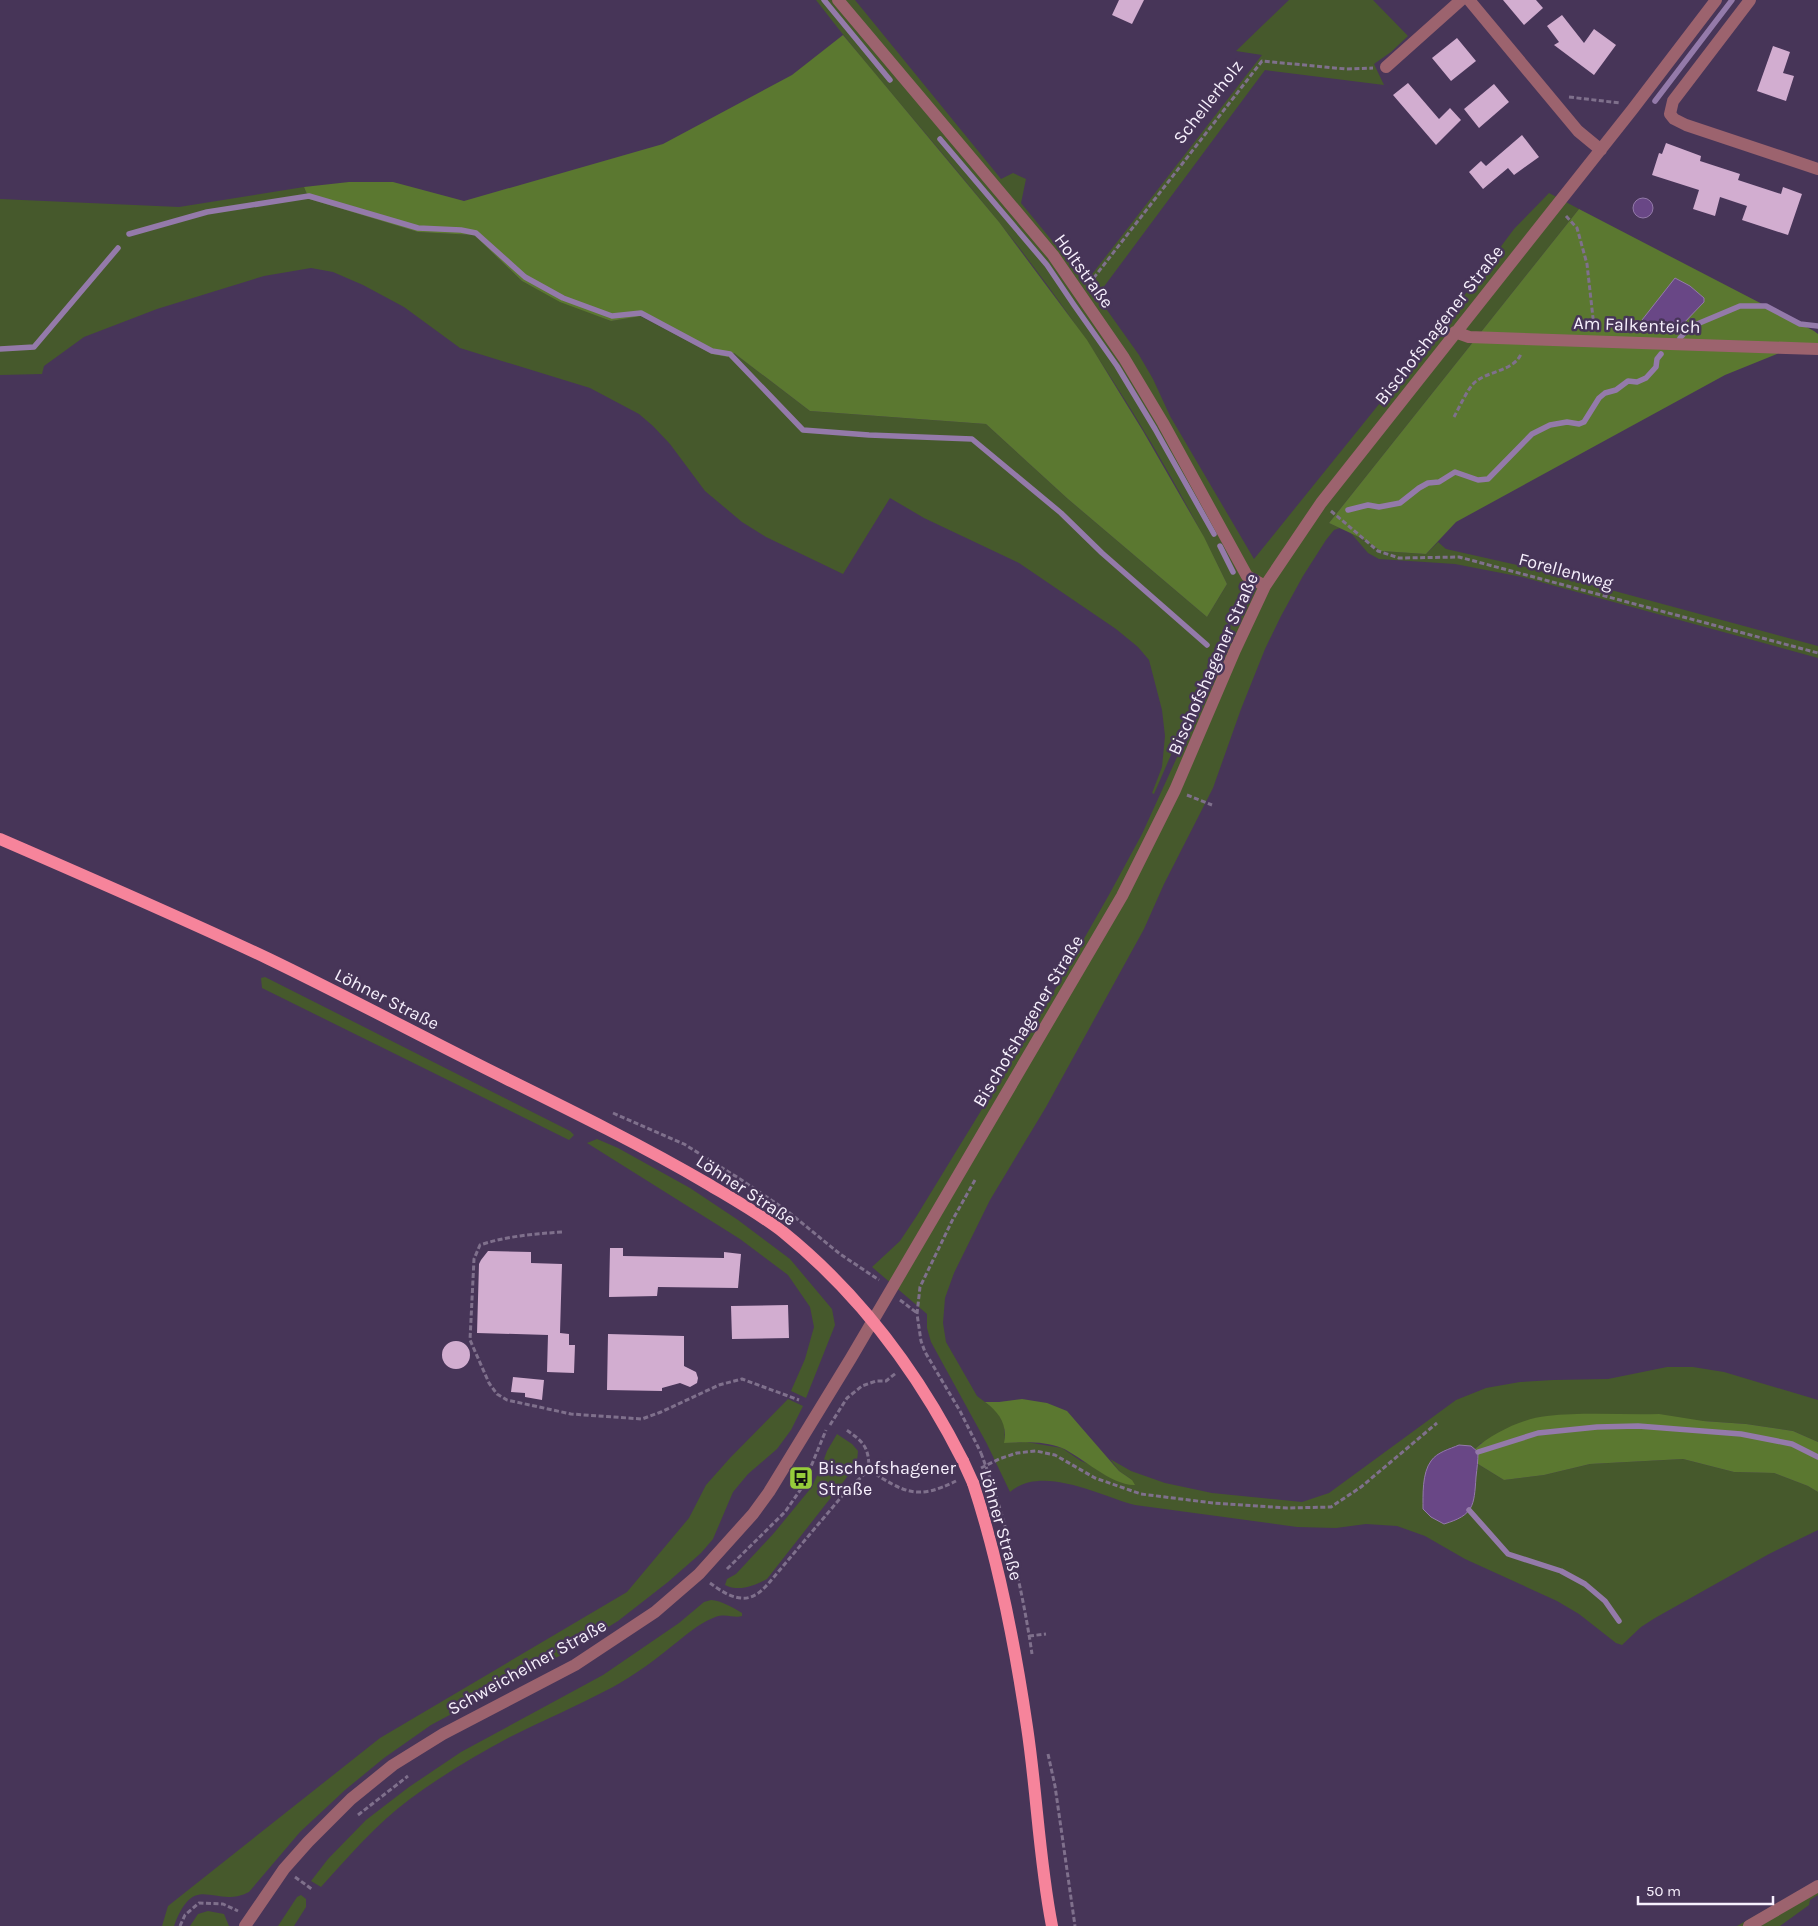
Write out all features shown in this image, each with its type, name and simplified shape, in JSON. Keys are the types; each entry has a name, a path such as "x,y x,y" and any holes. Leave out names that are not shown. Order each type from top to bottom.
{"main road":[{"name":"Löhner Straße","path":"0,839 118,889 270,960 674,1164 782,1231 830,1275 873,1320 907,1364 935,1409 973,1478 996,1562 1027,1727 1046,1897 1052,1926"}],"street":[{"name":"Holtstraße","path":"838,0 1053,255 1124,358 1154,407 1247,576 1265,586"},
{"path":"1386,67 1461,0"},
{"path":"1469,0 1578,131 1601,150"},
{"name":"Bischofshagener Straße","path":"873,1320 1122,896 1175,790 1235,650 1265,586 1321,503 1601,150 1716,0"},
{"path":"1750,0 1673,101 1670,114 1674,119 1686,125 1818,169"},
{"name":"Am Falkenteich","path":"1455,332 1469,337 1818,349"},
{"name":"Schweichelner Straße","path":"247,1921 284,1869 308,1842 351,1799 393,1766 443,1734 575,1665 655,1612 700,1574 747,1522 769,1492 873,1320"},
{"path":"1749,1926 1818,1886"}],"path":[{"name":"Schellerholz","path":"1080,293 1088,286 1262,61 1346,69 1386,67"},
{"path":"1553,100 1564,97 1620,104 1632,110"},
{"path":"1566,216 1577,228 1587,264 1596,340"},
{"path":"1454,418 1474,383 1520,357 1527,339"},
{"name":"Forellenweg","path":"1321,503 1378,552 1400,558 1459,557 1818,653"},
{"path":"1175,790 1212,805"},
{"path":"976,1179 952,1219 920,1287 917,1314 921,1341 925,1352 960,1410 989,1475"},
{"path":"562,1232 510,1236 496,1240 480,1245 474,1259 470,1340 489,1383 497,1394 507,1400 571,1414 642,1419 719,1385 742,1380 799,1400"},
{"path":"973,1478 998,1459 1017,1453 1036,1451 1055,1456 1095,1478 1140,1494 1213,1503 1287,1508 1332,1507 1361,1486 1437,1423"},
{"path":"711,1584 730,1597 744,1598 755,1596 768,1584 848,1489 869,1470 869,1455 862,1440 845,1429"},
{"path":"869,1470 908,1492 924,1493 956,1480"},
{"path":"284,1869 313,1890"},
{"path":"180,1926 185,1915 199,1904 223,1904 247,1921"}],"green space":[{"path":"816,0 855,0 1001,179 1013,173 1026,179 1021,203 1086,282 1262,55 1236,51 1289,0 1373,0 1408,36 1391,52 1374,64 1384,85 1265,70 1097,296 1139,355 1153,379 1170,416 1254,559 1434,336 1514,229 1549,193 1579,209 1329,523 1340,528 1334,530 1326,540 1281,616 1265,649 1241,709 1213,788 1164,884 1144,929 1046,1107 990,1200 954,1273 945,1298 943,1323 946,1342 977,1396 997,1411 1004,1424 1005,1443 1026,1442 1062,1448 1081,1461 1132,1480 1119,1471 1110,1459 1131,1471 1165,1483 1212,1493 1302,1502 1329,1493 1456,1400 1486,1388 1520,1382 1608,1379 1667,1367 1693,1367 1724,1372 1818,1400 1818,1442 1793,1431 1746,1424 1703,1421 1481,1443 1475,1449 1470,1446 1458,1446 1445,1450 1430,1462 1425,1474 1423,1496 1443,1524 1457,1520 1469,1510 1478,1464 1504,1480 1544,1475 1590,1464 1683,1459 1734,1472 1774,1473 1808,1486 1818,1492 1818,1530 1769,1554 1655,1618 1641,1627 1622,1645 1616,1643 1579,1614 1557,1601 1465,1559 1425,1536 1397,1526 1366,1524 1336,1528 1297,1527 1135,1505 1054,1481 1038,1481 1023,1484 1010,1492 987,1444 931,1342 927,1328 927,1314 872,1267 900,1241 916,1217 1056,988 1110,893 1142,834 1194,720 1240,601 1237,603 1154,794 1152,793 1162,767 1165,736 1162,710 1149,660 1138,647 1116,629 1019,563 924,518 890,498 843,574 766,537 742,522 705,491 670,444 639,414 590,388 460,348 404,307 363,285 333,272 311,268 264,276 157,309 84,337 44,366 42,374 0,375 0,199 179,207 304,187 309,199 418,232 474,235 522,281 560,301 611,321 640,316 712,354 734,353 810,411 986,424 1068,499 1207,617 1227,584 1178,489 1094,351 1031,264 976,193"},
{"path":"843,35 999,222 1087,340 1143,431 1204,537 1227,584 1207,617 1068,499 986,424 810,411 734,353 728,357 712,354 641,316 611,321 560,302 522,281 474,235 418,232 309,199 304,187 349,182 393,182 464,201 663,144 792,75"},
{"path":"1579,209 1814,331 1818,334 1818,354 1782,352 1725,375 1456,522 1426,554 1381,551 1361,538 1329,523"},
{"path":"1350,532 1381,551 1426,554 1438,542 1446,549 1526,567 1818,646 1818,658 1522,577 1455,564 1379,559 1368,553"},
{"path":"265,977 570,1131 574,1135 569,1140 262,988 261,978"},
{"path":"597,1139 618,1148 690,1188 738,1220 790,1259 832,1309 835,1325 806,1398 791,1391 805,1359 814,1327 810,1307 788,1275 740,1239 587,1143"},
{"path":"788,1399 803,1406 791,1430 777,1449 748,1474 733,1492 713,1539 701,1553 668,1582 618,1621 576,1647 431,1725 384,1758 345,1790 300,1832 249,1892 225,1897 206,1894 198,1895 190,1899 182,1909 174,1926 162,1926 168,1906 380,1738 627,1592 689,1518 706,1485"},
{"path":"1022,1399 1047,1403 1067,1411 1119,1471 1132,1480 1135,1485 1126,1484 1107,1476 1062,1448 1034,1442 1004,1443 1005,1430 1001,1420 985,1402"},
{"path":"1575,1414 1659,1414 1793,1431 1818,1442 1818,1492 1808,1486 1774,1473 1734,1472 1683,1459 1590,1464 1544,1475 1504,1480 1478,1464 1478,1453 1475,1449 1482,1443 1499,1432 1538,1417"},
{"path":"837,1434 852,1444 858,1451 857,1461 851,1472 767,1579 752,1586 741,1588 725,1585 727,1579 736,1574 774,1533 811,1488 827,1451"},
{"path":"711,1600 731,1607 742,1613 742,1616 717,1616 707,1621 692,1630 629,1678 510,1737 459,1766 422,1790 386,1819 321,1887 311,1881 328,1859 366,1820 409,1787 461,1752 603,1675 679,1623 704,1602"},
{"path":"1818,1880 1818,1895 1810,1900 1809,1905 1780,1926 1737,1926"},
{"path":"301,1895 306,1899 306,1907 294,1926 278,1926 297,1897"},
{"path":"208,1911 224,1914 229,1926 190,1926 198,1914"}],"shaded area":[{"path":"1643,198 1650,201 1653,208 1650,215 1643,218 1636,215 1633,208 1636,201"},
{"path":"1675,278 1690,286 1704,298 1704,302 1680,327 1647,323 1642,320"},
{"path":"1459,1445 1471,1446 1478,1452 1473,1502 1467,1513 1454,1521 1444,1524 1431,1517 1423,1509 1426,1472 1428,1466 1437,1455"}],"building":[{"path":"1119,0 1144,0 1132,24 1112,15"},
{"path":"1503,0 1536,0 1543,8 1524,25"},
{"path":"1562,15 1584,43 1594,29 1616,45 1594,75 1554,45 1559,42 1547,26"},
{"path":"1457,38 1476,61 1451,81 1432,58"},
{"path":"1773,46 1790,52 1783,73 1794,76 1786,101 1757,91"},
{"path":"1408,83 1439,119 1450,108 1461,120 1436,145 1393,95"},
{"path":"1494,84 1509,102 1479,128 1464,109"},
{"path":"1522,135 1539,157 1514,175 1508,168 1483,189 1469,172 1481,161 1486,166"},
{"path":"1666,143 1701,156 1700,161 1740,174 1738,180 1781,194 1783,187 1802,194 1788,235 1742,220 1747,206 1720,197 1715,216 1693,209 1699,190 1652,175 1659,153 1662,154"},
{"path":"610,1248 623,1248 623,1256 724,1258 724,1252 741,1254 738,1288 658,1287 657,1296 609,1297"},
{"path":"488,1251 531,1252 531,1263 562,1264 560,1333 569,1334 569,1345 575,1345 574,1373 547,1372 548,1335 477,1333 479,1264"},
{"path":"788,1305 789,1338 732,1339 731,1306"},
{"path":"608,1334 684,1336 684,1366 696,1372 697,1383 690,1387 680,1383 662,1388 662,1391 607,1390"},
{"path":"456,1341 466,1345 470,1355 466,1365 456,1369 446,1365 442,1355 446,1345"},
{"path":"513,1377 544,1380 542,1400 525,1397 525,1393 511,1392"}],"waterway":[{"path":"824,0 890,80"},
{"path":"1655,101 1732,0"},
{"path":"940,139 1047,265 1117,366 1214,534"},
{"path":"129,234 207,212 309,196 418,228 461,230 476,233 525,277 563,298 612,316 641,313 712,351 730,354 803,430 972,439 1061,513 1102,553 1207,645"},
{"path":"0,349 34,347 118,248"},
{"path":"1680,338 1690,327 1740,306 1766,306 1800,324 1818,326"},
{"path":"1348,510 1368,505 1379,507 1400,503 1419,488 1428,483 1439,482 1455,472 1478,480 1488,479 1532,434 1550,425 1567,422 1579,424 1584,422 1599,398 1605,393 1616,390 1628,381 1637,382 1646,378 1656,367 1657,359 1661,354"},
{"path":"1220,546 1233,572"},
{"path":"1478,1452 1538,1433 1597,1427 1638,1426 1741,1434 1792,1444 1818,1457"},
{"path":"1469,1510 1508,1554 1561,1571 1585,1584 1605,1601 1619,1621"}],"place":[{"name":"Bischofshagener Straße","path":"801,1478"}]}
